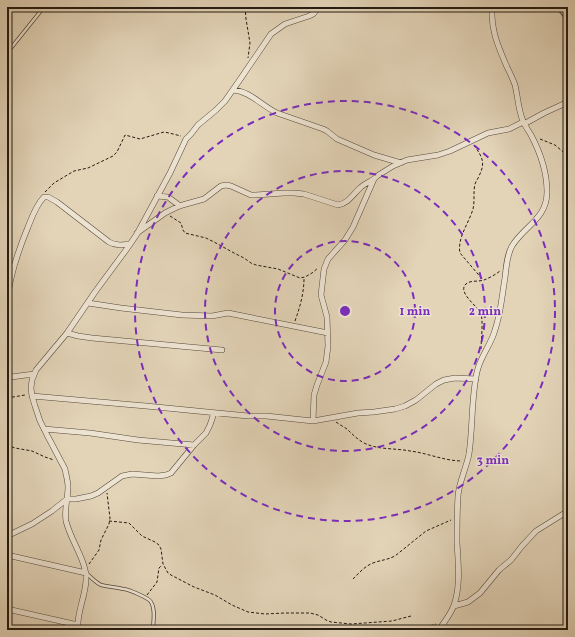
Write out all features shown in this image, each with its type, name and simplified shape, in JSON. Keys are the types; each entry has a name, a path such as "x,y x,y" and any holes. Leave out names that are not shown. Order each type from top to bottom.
{"street":[{"path":"7,609 78,628 85,588 86,571 66,520 68,486 67,477 65,469 40,421 32,395 32,380 34,374 67,333 137,234 187,139 198,125 216,110 233,90 271,34 285,24 313,14 319,7"},
{"path":"439,630 454,606 458,584 457,518 459,489 468,460 472,403 477,371 480,361 495,330 499,316 506,266 510,251 518,239 540,216 545,206 547,194 545,170 524,123 520,112 514,81 498,47 492,26 492,7"},
{"path":"560,7 567,13"},
{"path":"233,90 240,91 270,110 328,131 337,138 374,155 401,163"},
{"path":"137,234 165,213 180,206 204,199 221,186 226,185 256,195 284,193 304,194 338,205 342,204 361,187 393,166 416,158 438,155 458,148 488,134 509,129 524,123 568,102"},
{"path":"313,421 314,395 326,362 328,346 326,317 321,295 324,269 331,254 345,240 353,227 374,179"},
{"path":"157,196 168,197 180,206"},
{"path":"7,301 11,274 24,235 32,215 41,199 44,197 48,197 57,202 109,242 120,245 130,244"},
{"path":"88,303 182,315 212,316 228,313 328,333"},
{"path":"67,333 92,338 222,350"},
{"path":"7,376 11,377 34,374"},
{"path":"32,395 313,421 358,413 395,409 416,400 436,384 444,380 454,378 476,379"},
{"path":"7,536 32,524 67,499 91,496 106,488 122,476 140,474 158,476 171,473 194,444 206,433 214,413"},
{"path":"44,429 90,433 138,440 194,444"},
{"path":"454,606 468,602 480,593 499,570 511,560 536,531 568,511"},
{"path":"7,555 86,571"}],"lane":[{"path":"7,53 44,7"},
{"path":"86,571 100,584 108,587 126,589 145,597 152,603 153,630"}],"path":[{"path":"245,7 250,43 248,59"},
{"path":"44,197 46,190 58,180 77,169 88,168 113,156 117,152 125,135 142,139 164,132 187,139"},
{"path":"531,136 555,146 568,156"},
{"path":"471,142 481,155 483,163 481,172 475,184 474,207 470,220 462,235 459,249 460,253 483,280"},
{"path":"165,213 179,222 185,233 206,238 251,263 278,269 296,277 304,277 312,273 327,261"},
{"path":"481,349 482,314 465,295 463,290 465,285 468,283 483,280 498,273 506,266"},
{"path":"294,326 302,298 304,277"},
{"path":"7,398 32,395"},
{"path":"331,418 357,438 372,446 409,450 455,460 468,460"},
{"path":"7,446 32,451 45,457 61,461"},
{"path":"86,571 99,550 101,540 107,529 109,521 106,488"},
{"path":"353,579 371,563 395,556 426,531 457,518"},
{"path":"109,521 129,523 142,536 155,542 161,549 163,564 171,575 248,612 265,614 297,612 310,613 318,615 331,622 351,624 392,621 411,616"},
{"path":"145,597 157,582 159,568 163,564"},
{"path":"416,630 445,621"}]}
